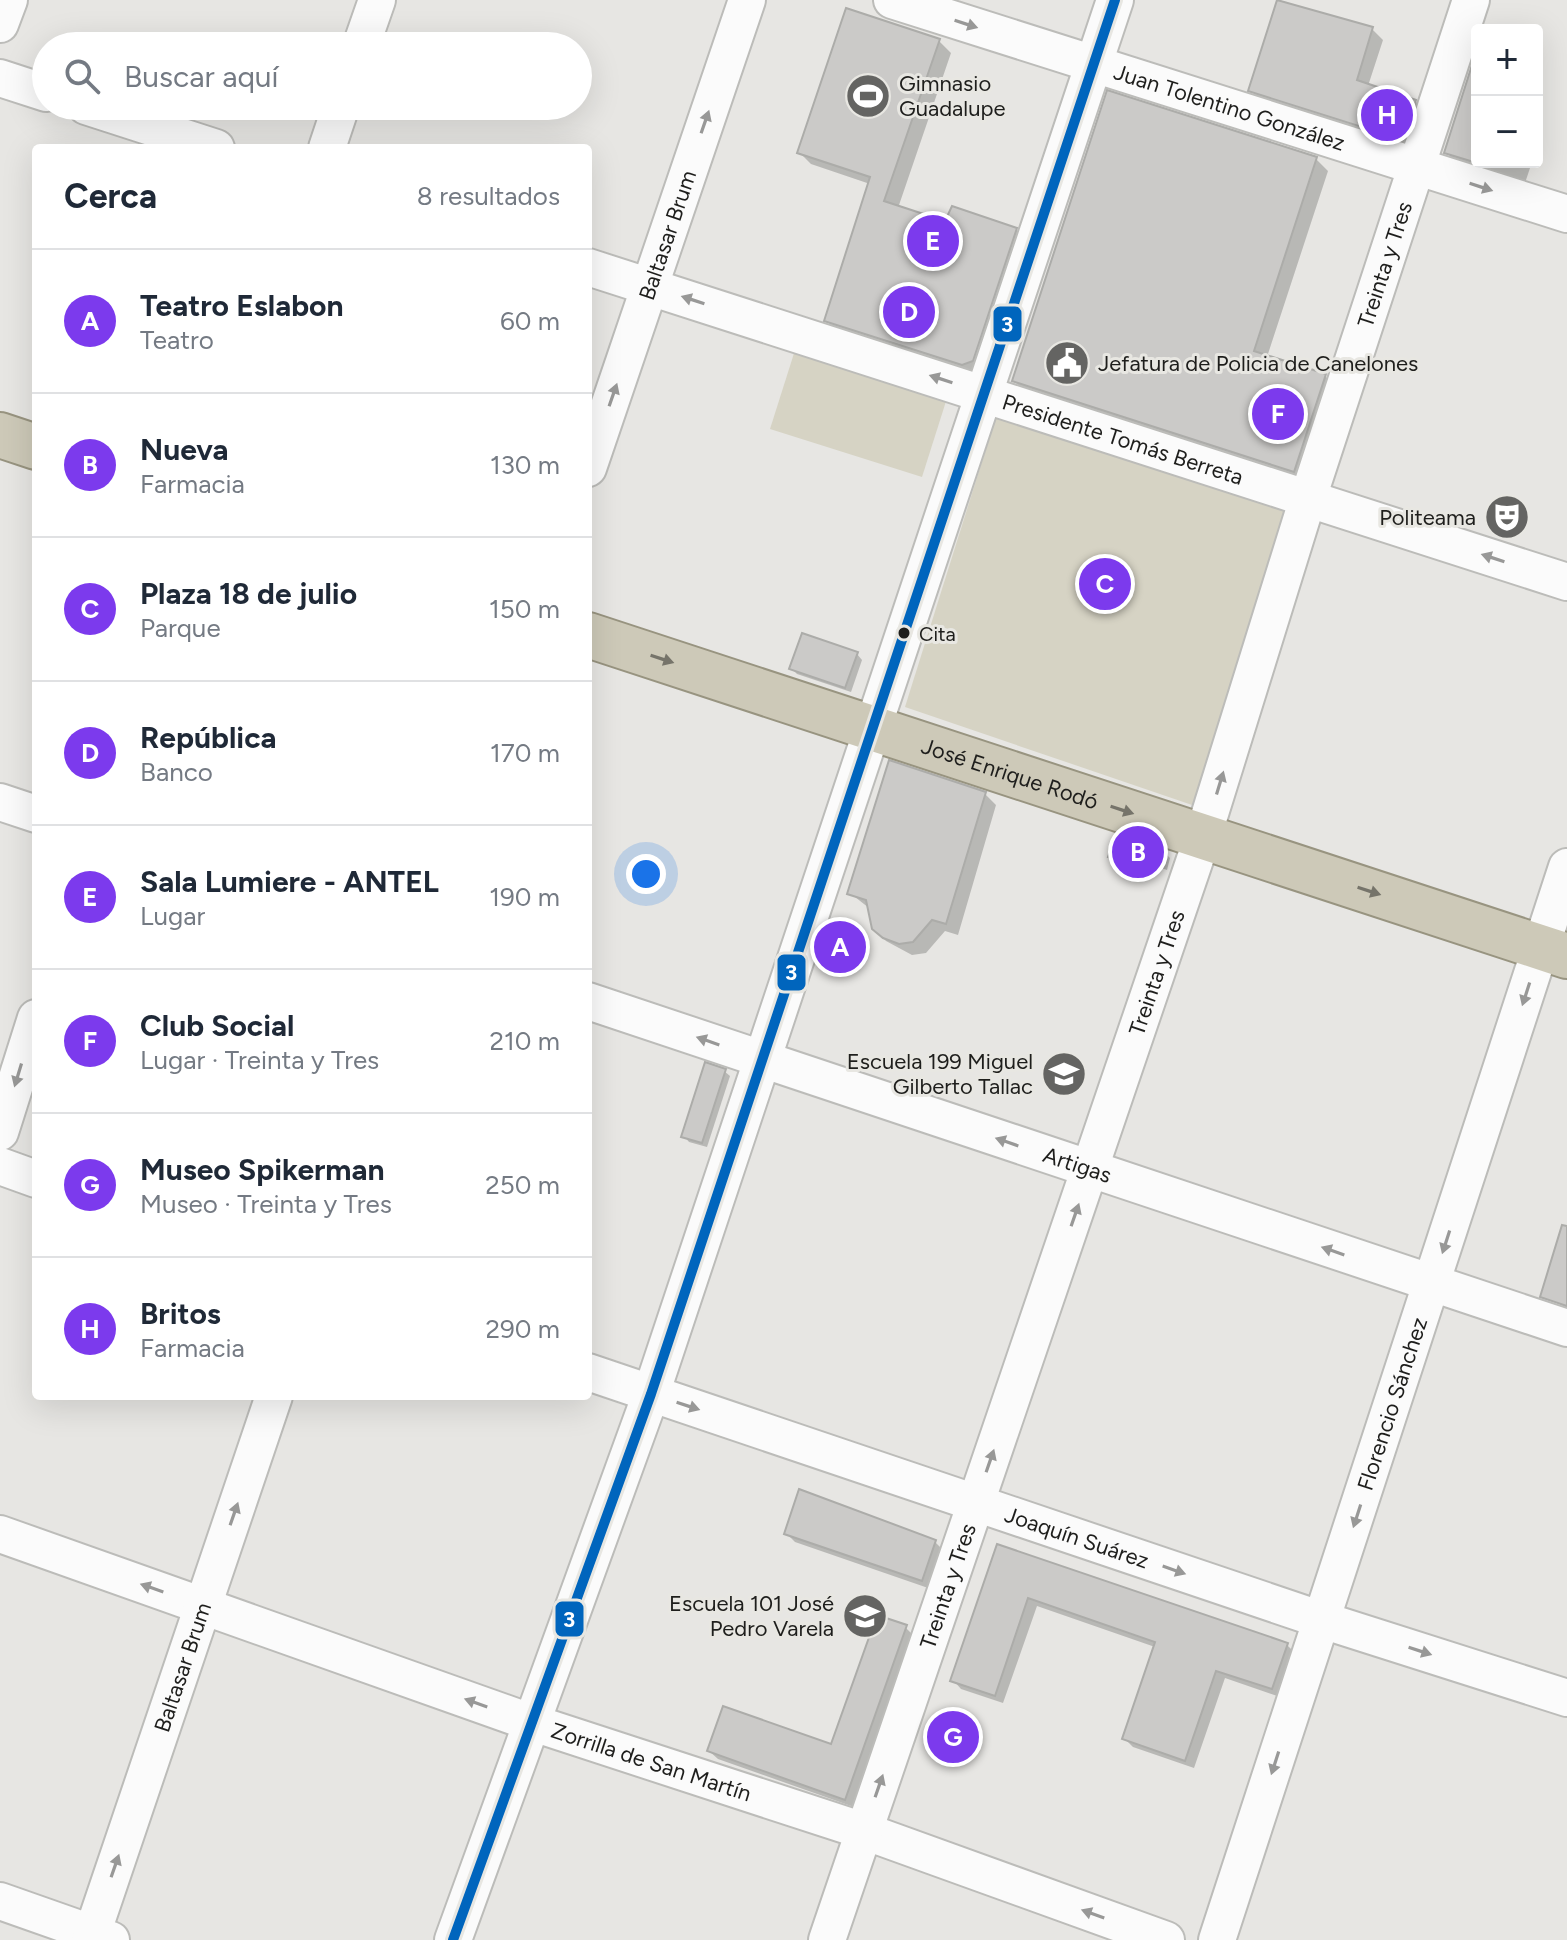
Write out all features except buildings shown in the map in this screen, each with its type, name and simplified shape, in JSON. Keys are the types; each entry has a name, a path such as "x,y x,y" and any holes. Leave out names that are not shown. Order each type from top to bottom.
{"highway":[{"path":"0,435 32,446"},
{"name":"José Enrique Rodó","path":"592,636 1554,952"}],"street":[{"path":"0,24 9,0"},
{"path":"366,32 377,0"},
{"name":"Baltasar Brum","path":"592,456 747,0"},
{"name":"Juan Tolentino González","path":"892,0 1567,214"},
{"path":"453,1940 651,1394 1115,0"},
{"name":"Treinta y Tres","path":"827,1940 1203,836 1308,498 1419,167 1471,0"},
{"path":"0,78 32,88"},
{"path":"129,120 204,144"},
{"path":"328,144 336,120"},
{"name":"Presidente Tomás Berreta","path":"592,268 1567,582"},
{"path":"0,802 32,813"},
{"name":"Florencio Sánchez","path":"1217,1940 1432,1284 1554,952 1567,867"},
{"name":"Artigas","path":"592,1002 1567,1328"},
{"path":"0,1132 32,1031"},
{"path":"0,1166 32,1178"},
{"name":"Joaquín Suárez","path":"592,1373 1322,1620 1567,1698"},
{"name":"Baltasar Brum","path":"98,1938 203,1606 273,1400"},
{"name":"Zorrilla de San Martín","path":"0,1534 530,1722 864,1831 1166,1940"},
{"path":"0,1901 98,1938"}],"shaded area":[{"path":"796,347 948,395 922,477 770,429"},
{"path":"996,417 1290,509 1198,807 905,707"}],"transit line":[{"name":"3","path":"453,1940 651,1394 1115,0"}],"place":[{"name":"Gimnasio Guadalupe","path":"868,96"},
{"name":"Britos","path":"1387,115"},
{"name":"Sala Lumiere - ANTEL","path":"933,241"},
{"name":"República","path":"909,312"},
{"name":"Jefatura de Policia de Canelones","path":"1067,363"},
{"name":"Club Social","path":"1278,414"},
{"name":"Politeama","path":"1507,517"},
{"name":"Plaza 18 de julio","path":"1105,584"},
{"name":"Cita","path":"904,633"},
{"name":"Nueva","path":"1138,852"},
{"name":"Teatro Eslabon","path":"840,947"},
{"name":"Escuela 199 Miguel Gilberto Tallac","path":"1064,1074"},
{"name":"Escuela 101 José Pedro Varela","path":"865,1616"},
{"name":"Museo Spikerman","path":"953,1737"}]}
